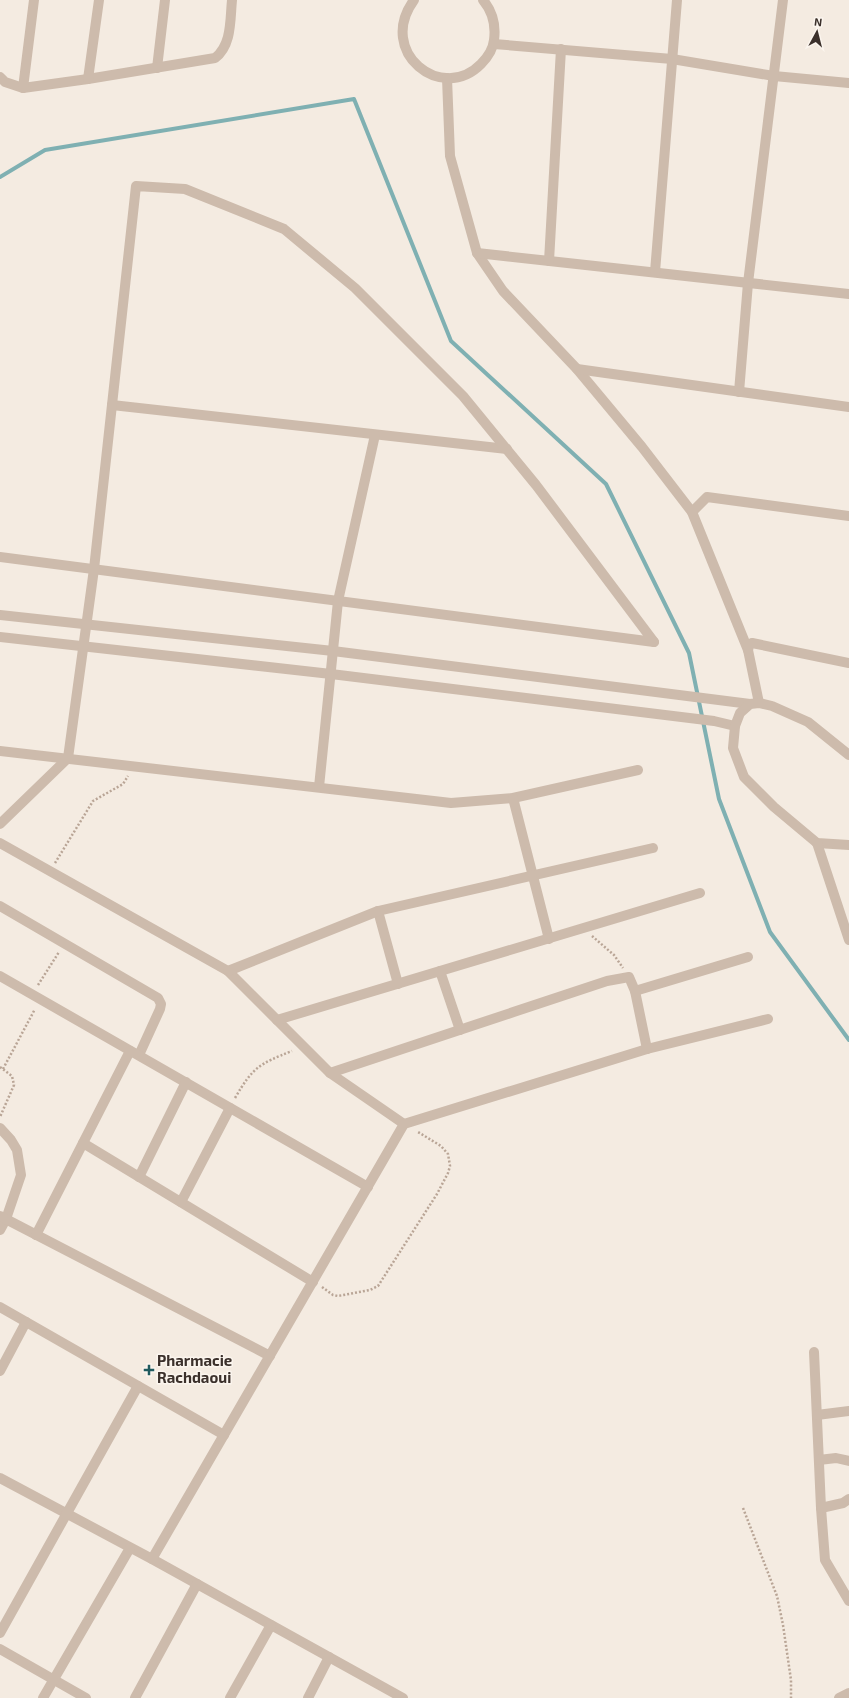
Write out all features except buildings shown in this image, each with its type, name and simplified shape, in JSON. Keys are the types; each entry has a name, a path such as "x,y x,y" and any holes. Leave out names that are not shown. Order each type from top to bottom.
{"street":[{"path":"23,88 34,0"},
{"path":"88,79 98,0"},
{"path":"157,68 165,0"},
{"path":"0,77 5,82 23,88 215,58 221,53 228,40 232,0"},
{"path":"414,0 407,10 402,24 402,40 408,55 418,67 432,75 447,78 462,76 476,69 487,58 494,44 496,29 492,14 483,0"},
{"path":"655,272 677,0"},
{"path":"739,392 748,283 783,0"},
{"path":"494,44 672,60 774,76 849,83"},
{"path":"550,261 561,49"},
{"path":"447,78 450,156 477,253 504,291 577,369 642,447 692,512 748,650 755,703"},
{"path":"0,557 94,569 654,642 536,485 463,396 365,299 284,229 185,189 136,186 94,569 68,758 0,824"},
{"path":"477,253 849,294"},
{"path":"577,369 849,407"},
{"path":"112,404 507,450"},
{"path":"320,787 338,601 375,435"},
{"path":"692,512 707,497 849,516"},
{"path":"0,615 333,651 715,700 755,703 772,706 808,722 849,755"},
{"path":"0,637 331,674 677,716 714,721 735,726"},
{"path":"748,650 752,643 756,643 849,663"},
{"path":"755,703 740,713 735,726 733,748 744,777 774,807 818,843 849,940"},
{"path":"0,752 68,758 451,803 513,798 638,770"},
{"path":"513,798 549,939"},
{"path":"0,843 49,872 228,971 330,1073 404,1124"},
{"path":"818,843 849,845"},
{"path":"228,971 378,912 653,848"},
{"path":"277,1020 700,893"},
{"path":"0,906 158,998 161,1004 160,1009 83,1143 36,1235"},
{"path":"378,912 398,984"},
{"path":"635,991 748,957"},
{"path":"440,972 460,1030"},
{"path":"0,976 368,1187"},
{"path":"330,1073 608,982 629,977 635,991 647,1049"},
{"path":"152,1559 404,1124 647,1049 768,1019"},
{"path":"139,1177 186,1082"},
{"path":"181,1202 230,1108"},
{"path":"0,1128 11,1140 17,1150 21,1175 3,1218 0,1230"},
{"path":"83,1143 313,1282"},
{"path":"3,1218 270,1356"},
{"path":"0,1308 224,1435"},
{"path":"0,1371 26,1322"},
{"path":"814,1352 821,1508 825,1560 849,1601"},
{"path":"0,1633 138,1386"},
{"path":"817,1415 849,1411"},
{"path":"819,1460 836,1458 849,1461"},
{"path":"0,1478 152,1559 398,1697"},
{"path":"821,1508 842,1503 849,1499"},
{"path":"43,1698 130,1548"},
{"path":"135,1698 197,1584"},
{"path":"230,1698 271,1625"},
{"path":"0,1649 86,1698"},
{"path":"308,1698 329,1657"},
{"path":"839,1698 849,1692"}],"path":[{"path":"49,872 93,801 123,784 128,777 131,766"},
{"path":"582,929 614,955 629,977"},
{"path":"0,1117 14,1085 12,1076 2,1068 36,997 65,944"},
{"path":"230,1108 244,1083 254,1070 271,1059 304,1047"},
{"path":"313,1282 333,1295 338,1296 375,1289 388,1272 437,1194 450,1166 448,1154 441,1146 404,1124"},
{"path":"743,1508 777,1596 791,1680 791,1698"}],"waterway":[{"path":"0,177 45,150 354,99 451,341 606,484 689,653 719,799 770,932 849,1040"}],"place":[{"name":"Pharmacie Rachdaoui","path":"149,1370"}]}
